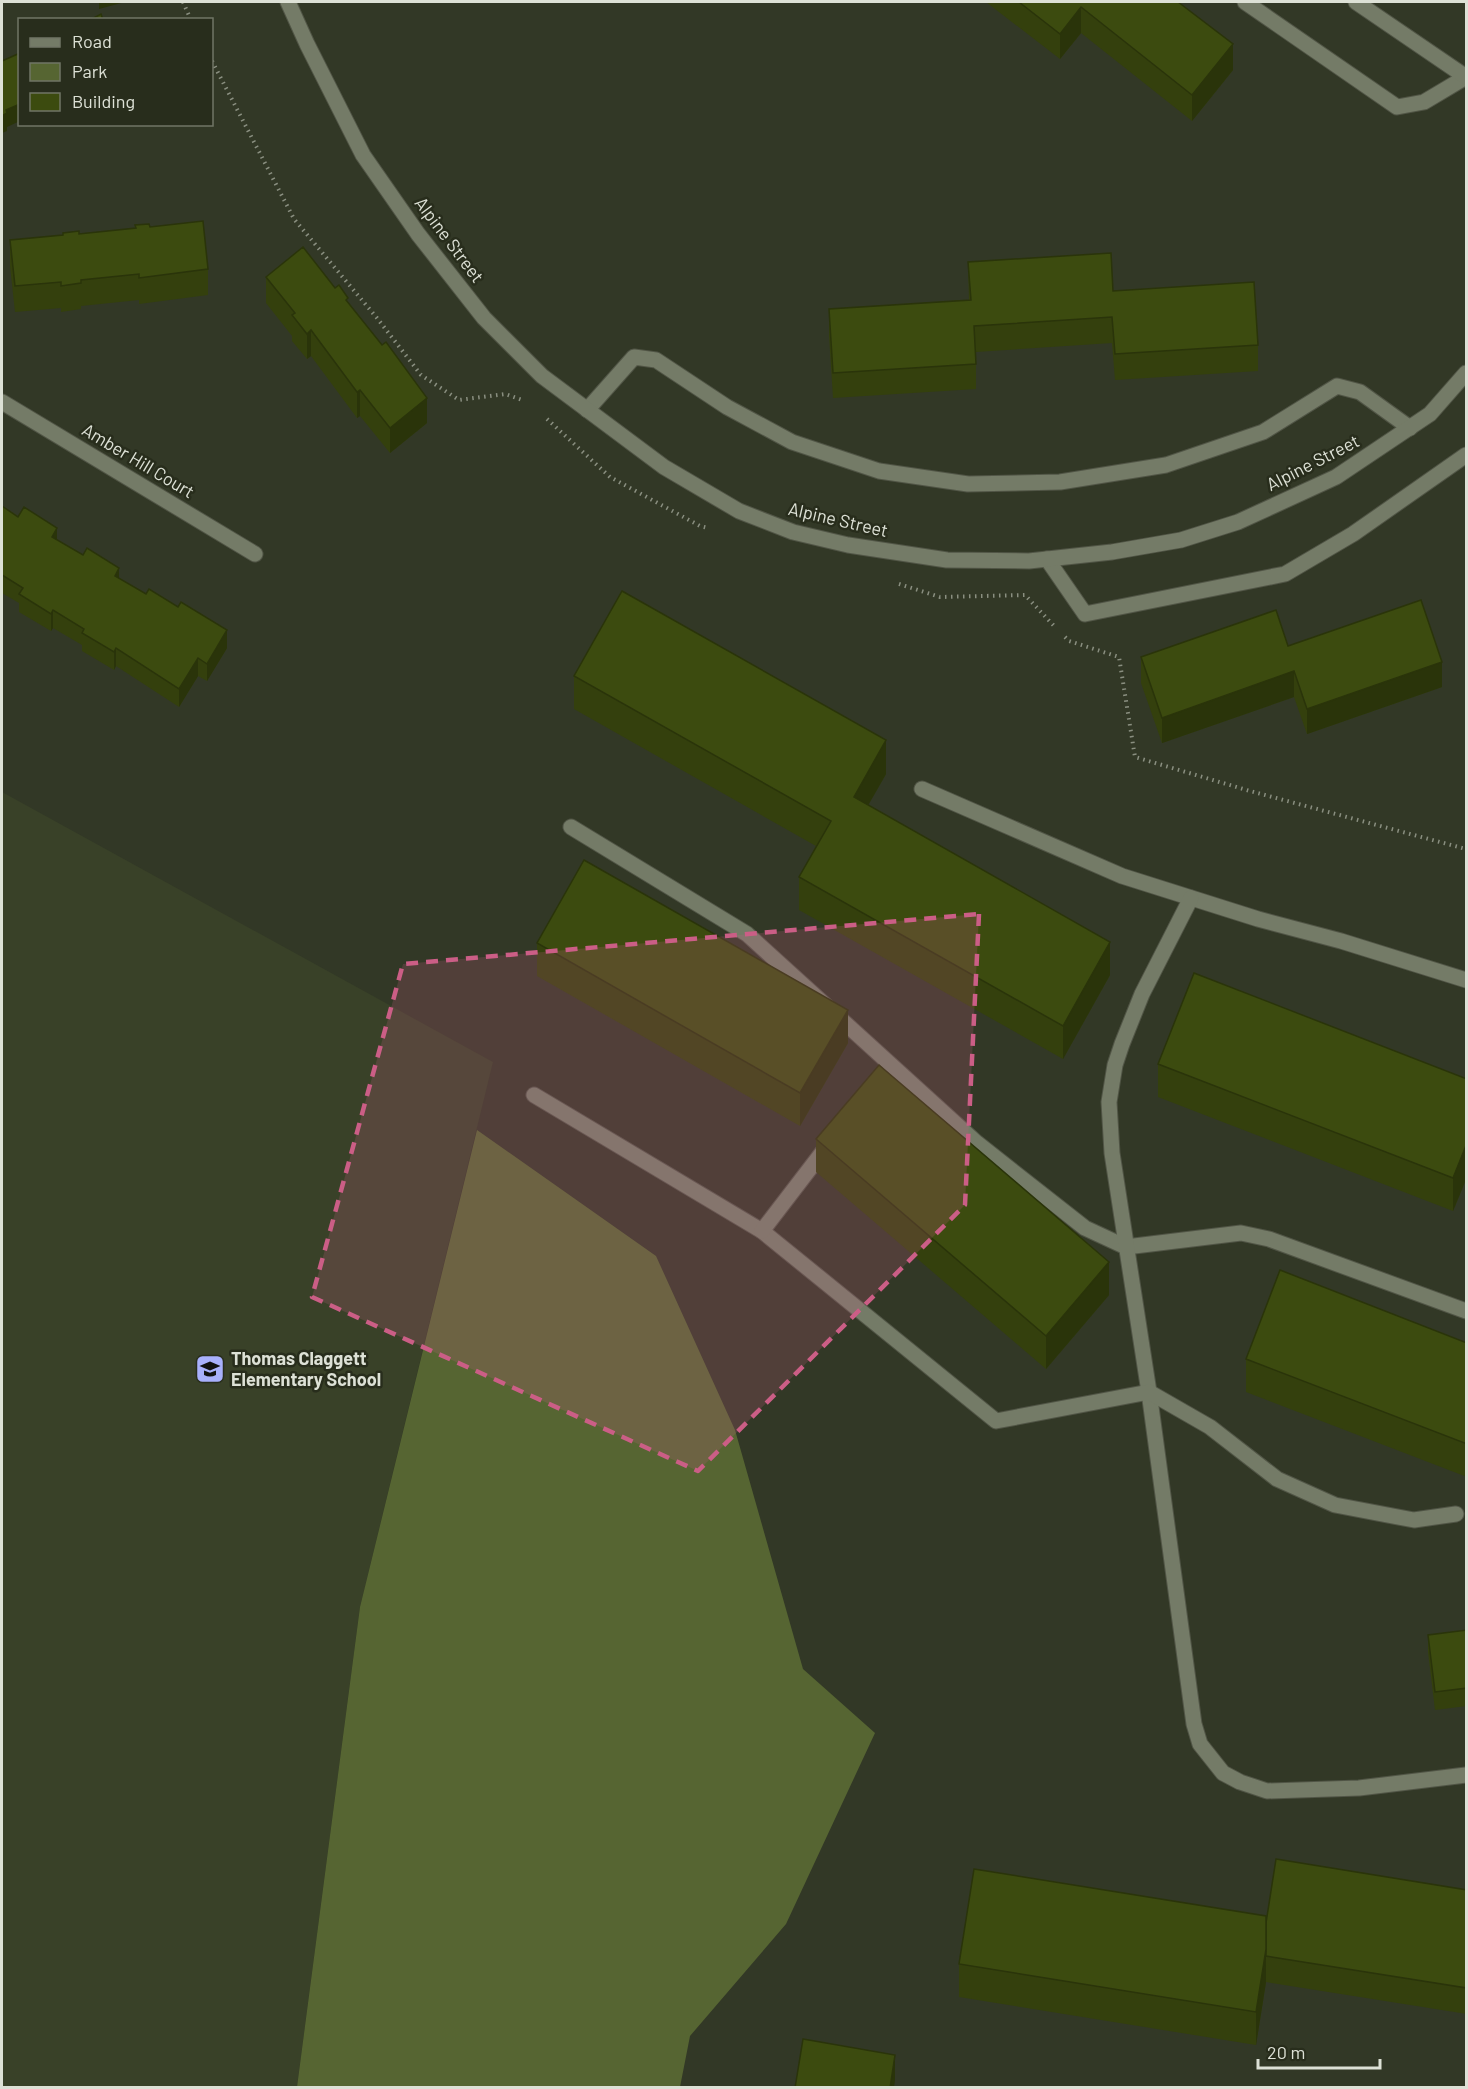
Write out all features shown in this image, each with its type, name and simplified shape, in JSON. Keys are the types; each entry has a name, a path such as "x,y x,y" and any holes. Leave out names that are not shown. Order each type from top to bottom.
{"street":[{"name":"Alpine Street","path":"288,2 363,155 418,234 484,318 542,376 673,473 739,511 793,532 848,545 947,560 1029,561 1112,552 1181,540 1238,522 1336,477 1430,414 1467,373"},
{"path":"1245,2 1397,107 1424,102 1466,77 1356,2"},
{"path":"587,410 634,357 656,360 727,407 792,442 879,471 968,484 1060,483 1166,465 1263,432 1337,386 1360,392 1410,428"},
{"name":"Amber Hill Court","path":"2,402 255,554"},
{"path":"1047,559 1085,614 1284,574 1353,534 1467,455"},
{"path":"922,789 1122,876 1258,919 1341,941 1467,980"},
{"path":"571,827 747,934 888,1070 1085,1228 1126,1246 1241,1233 1269,1239 1467,1311"},
{"path":"1191,898 1142,994 1122,1044 1111,1083 1109,1102 1112,1153 1149,1392 1194,1724 1200,1744 1223,1773 1240,1782 1267,1791 1359,1788 1467,1775"},
{"path":"534,1095 762,1231 996,1421 1149,1392 1210,1427 1277,1479 1335,1505 1414,1520 1456,1514"},
{"path":"762,1231 841,1129"}],"path":[{"path":"183,2 190,18"}],"highlighted area":[{"path":"979,914 965,1205 698,1471 312,1297 403,964"}],"shaded area":[{"name":"Thomas Claggett Elementary School","path":"2,792 493,1062 360,1607 297,2087 2,2087"}],"green space":[{"path":"477,1130 656,1256 735,1430 803,1669 875,1733 786,1924 690,2036 680,2087 297,2087 360,1607"}],"building":[{"path":"1019,2 1178,2 1233,44 1192,95 1081,7 1060,34"},
{"path":"18,54 18,105 6,110 7,113 2,116 2,61"},
{"path":"203,221 208,269 139,278 139,274 81,280 81,283 61,286 61,282 15,286 10,240 63,235 63,233 79,231 79,234 136,228 135,225 149,224 150,227"},
{"path":"303,247 335,288 339,285 348,298 346,300 382,345 386,342 427,398 390,428 360,390 357,392 311,330 307,334 292,315 295,313 266,277"},
{"path":"1111,253 1113,291 1254,282 1258,345 1115,354 1112,317 974,326 976,364 833,373 829,309 971,300 968,262"},
{"path":"2,506 18,517 24,507 57,528 52,537 83,555 87,548 119,568 115,576 146,594 149,589 178,607 181,602 227,630 207,664 198,658 179,689 116,648 114,652 82,633 84,629 53,610 51,614 19,594 23,588 2,575"},
{"path":"622,591 886,740 854,797 1110,942 1063,1026 799,877 831,821 574,676"},
{"path":"1421,600 1442,662 1307,709 1294,671 1162,718 1141,657 1276,610 1288,646"},
{"path":"584,860 848,1010 800,1093 537,943"},
{"path":"1194,973 1467,1079 1467,1143 1453,1178 1158,1064"},
{"path":"879,1065 1109,1262 1046,1336 816,1139"},
{"path":"1280,1270 1467,1343 1467,1444 1246,1359"},
{"path":"1467,1630 1467,1688 1435,1692 1428,1635"},
{"path":"1276,1859 1467,1890 1467,1988 1266,1956 1266,1923"},
{"path":"974,1869 1266,1916 1266,1949 1256,2012 959,1964"},
{"path":"803,2039 895,2055 890,2088 795,2088"}],"place":[{"name":"Thomas Claggett Elementary School","path":"210,1369"}]}
